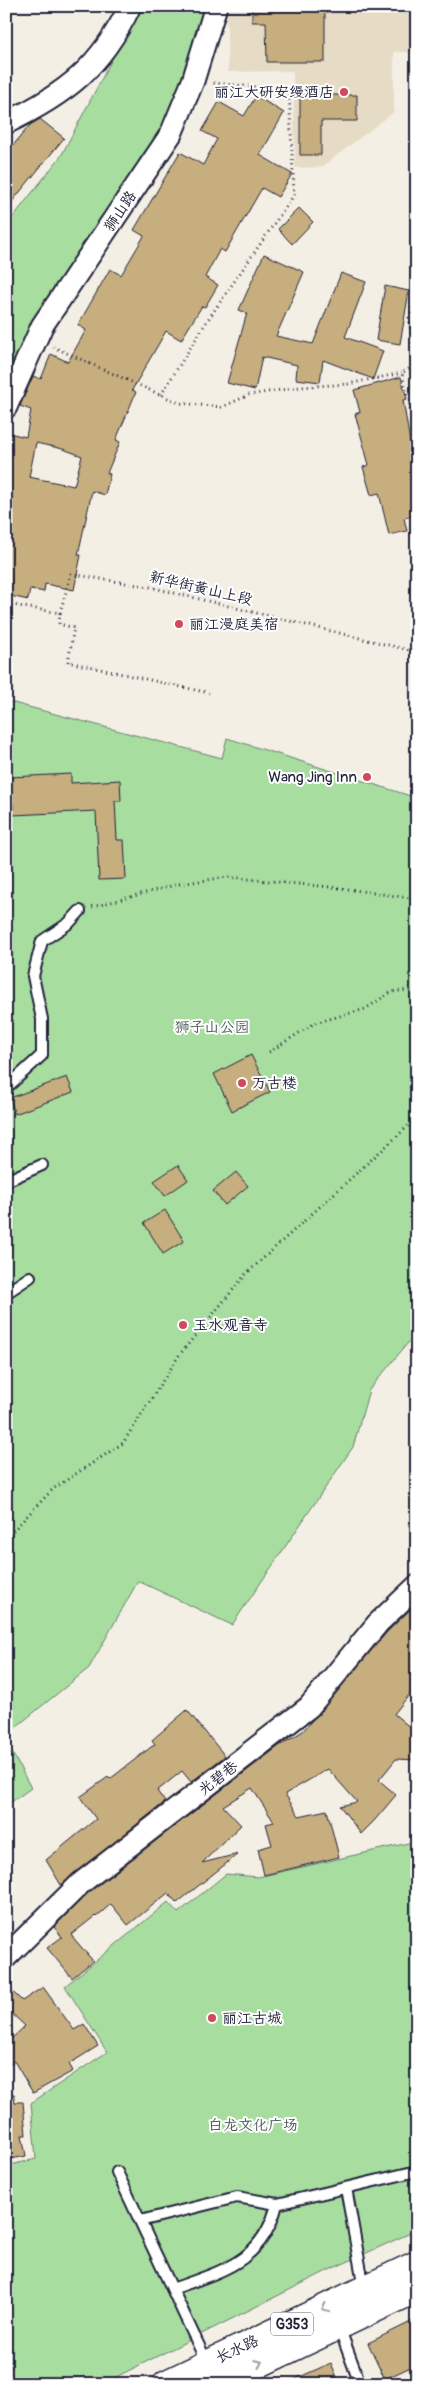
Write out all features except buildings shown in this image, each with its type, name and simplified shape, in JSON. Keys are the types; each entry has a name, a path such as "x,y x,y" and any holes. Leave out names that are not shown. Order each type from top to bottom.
{"highway":[{"name":"长水路","path":"211,2374 364,2290 417,2265"},
{"name":"长水路","path":"167,2384 211,2374 339,2326 417,2288"}],"street":[{"path":"6,123 50,100 88,70 116,36 130,6"},
{"name":"狮山路","path":"6,407 42,326 159,154 181,114 216,6"},
{"name":"光碧巷","path":"6,1957 80,1883 309,1708 378,1623 417,1586"}],"lane":[{"path":"6,1088 42,1055 42,1019 33,976 42,942 69,923 80,911"},
{"path":"6,1181 42,1165"},
{"path":"6,1293 30,1277"},
{"path":"140,2221 237,2196 277,2204 417,2171"},
{"path":"117,2172 211,2374"},
{"path":"346,2188 364,2290"},
{"path":"172,2289 229,2268 253,2252 267,2232 277,2204"},
{"path":"339,2326 360,2384"}],"path":[{"path":"161,395 207,321 294,195 289,90 193,81"},
{"path":"36,339 179,403 222,407 249,395 300,387 348,384 402,373 415,365 409,318 417,299"},
{"path":"402,373 417,437"},
{"name":"新华街黄山上段","path":"60,613 71,574 150,587 417,652"},
{"path":"6,604 60,613 58,624 74,628 68,662 209,693"},
{"path":"80,911 179,884 226,877 340,888 417,899"},
{"path":"269,1052 315,1023 365,1009 391,992 417,989"},
{"path":"6,1538 53,1489 123,1443 180,1354 246,1274 417,1118"}],"shaded area":[{"name":"丽江大研安缦酒店","path":"226,6 417,6 417,52 394,52 394,112 322,167 295,168 293,71 228,72"},
{"path":"417,312 417,354 412,319"},
{"path":"417,375 417,412 409,378"}],"green space":[{"path":"140,6 207,6 190,63 163,130 6,386 6,226 61,156"},
{"name":"狮子山公园","path":"6,701 222,758 227,738 417,798 417,1332 369,1390 353,1447 232,1625 138,1581 89,1668 6,1735"},
{"path":"6,1741 31,1788 6,1806"},
{"name":"白龙文化广场","path":"417,1841 417,2230 327,2271 102,2384 13,2384 6,2323 6,2166 36,2159 31,2103 107,2052 65,1986 168,1902 178,1913 226,1874 258,1877"}],"place":[{"name":"丽江大研安缦酒店","path":"344,92"},
{"name":"丽江漫庭美宿","path":"179,624"},
{"name":"Wang Jing Inn","path":"367,777"},
{"name":"万古楼","path":"242,1083"},
{"name":"玉水观音寺","path":"183,1325"},
{"name":"丽江古城","path":"212,2018"}]}
